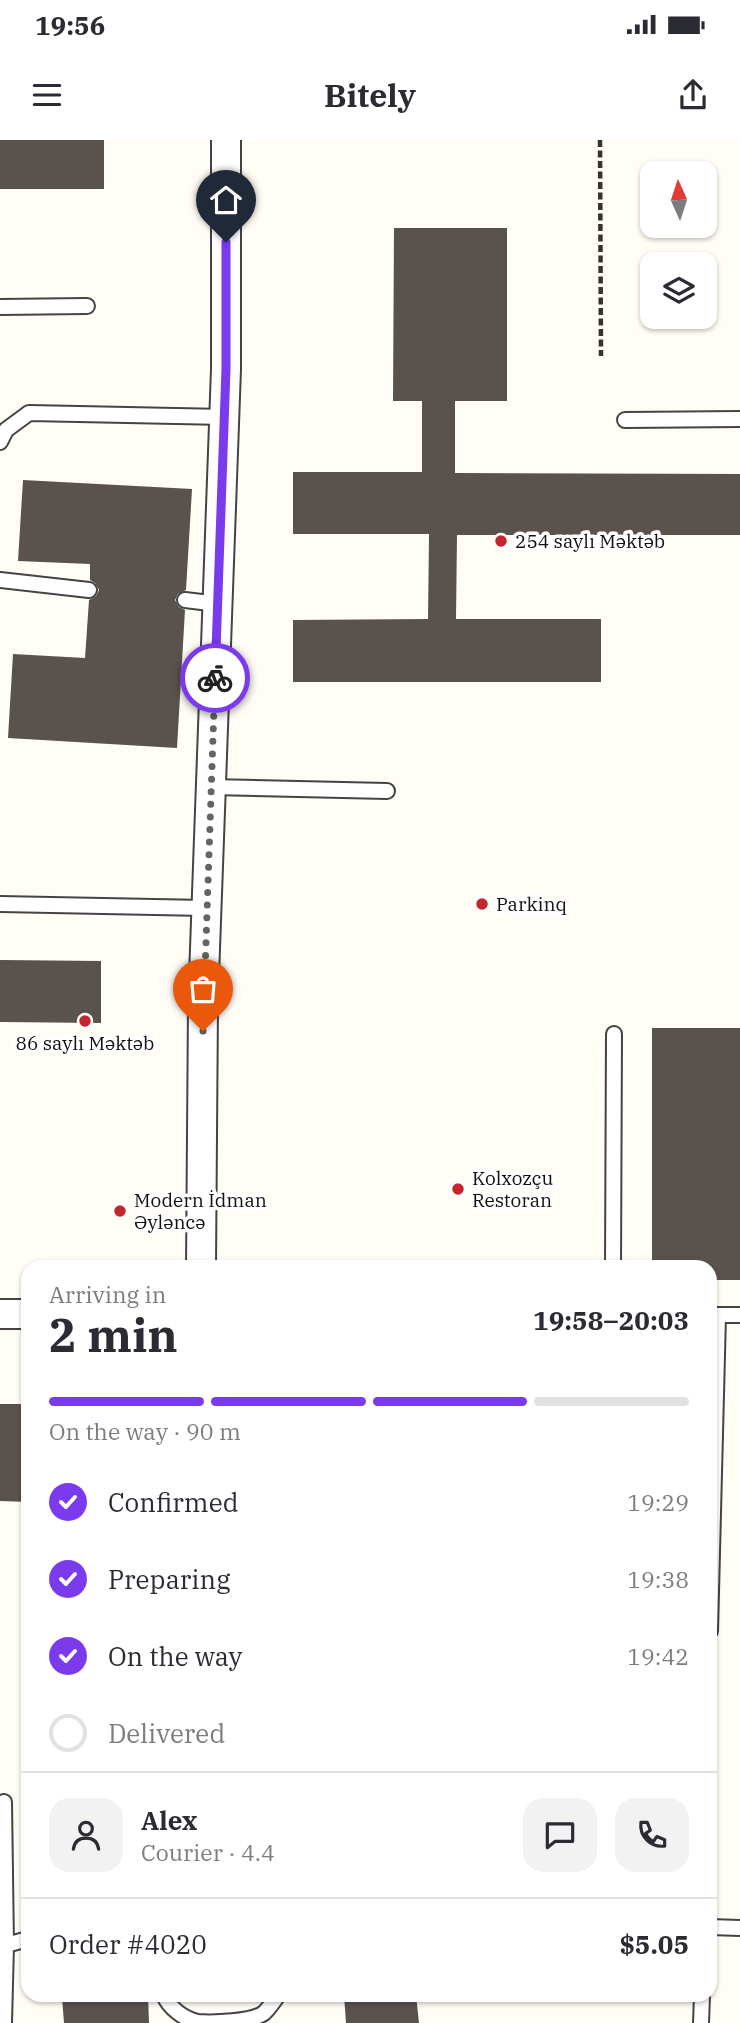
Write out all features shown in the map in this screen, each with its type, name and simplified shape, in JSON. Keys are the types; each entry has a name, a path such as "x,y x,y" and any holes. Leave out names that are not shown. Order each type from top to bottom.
{"street":[{"path":"201,1260 203,1004 225,417 226,140"},
{"path":"0,1314 21,1314"}],"lane":[{"path":"0,307 87,306"},
{"path":"0,442 6,430 29,413 225,417"},
{"path":"625,420 740,419"},
{"path":"0,580 89,590"},
{"path":"186,600 218,604"},
{"path":"211,787 387,790"},
{"path":"0,904 206,908"},
{"path":"613,1260 614,1034"},
{"path":"717,1315 740,1315"},
{"path":"4,1802 4,2023"},
{"path":"717,1927 740,1928"},
{"path":"6,1945 21,1941"},
{"path":"167,2002 180,2015 199,2023 240,2021 262,2014 272,2002"},
{"path":"701,2023 702,2002"}],"path":[{"path":"600,140 601,356"}],"building":[{"path":"0,140 104,140 104,189 0,189"},
{"path":"394,228 507,228 507,401 455,401 455,473 740,474 740,535 457,535 456,619 601,619 601,682 293,682 293,620 428,619 429,534 293,534 293,472 422,472 422,401 393,401"},
{"path":"23,480 192,489 186,590 178,594 175,600 179,607 185,610 177,748 8,738 13,654 85,658 89,600 96,596 99,590 90,580 90,564 18,561"},
{"path":"0,960 101,961 101,1023 0,1022"},
{"path":"652,1028 740,1028 740,1280 717,1280 717,1260 652,1260"},
{"path":"0,1404 21,1404 21,1502 0,1501"},
{"path":"62,2002 148,2002 149,2023 64,2023"},
{"path":"344,2002 417,2002 419,2023 346,2023"}],"way so far":[{"path":"203,1031 215,678"}],"place":[{"name":"254 saylı Məktəb","path":"501,541"},
{"name":"Parkinq","path":"482,904"},
{"name":"86 saylı Məktəb","path":"85,1021"},
{"name":"Kolxozçu Restoran","path":"458,1189"},
{"name":"Modern İdman Əyləncə","path":"120,1211"}],"route":[{"path":"215,678 226,369 226,242"}]}
